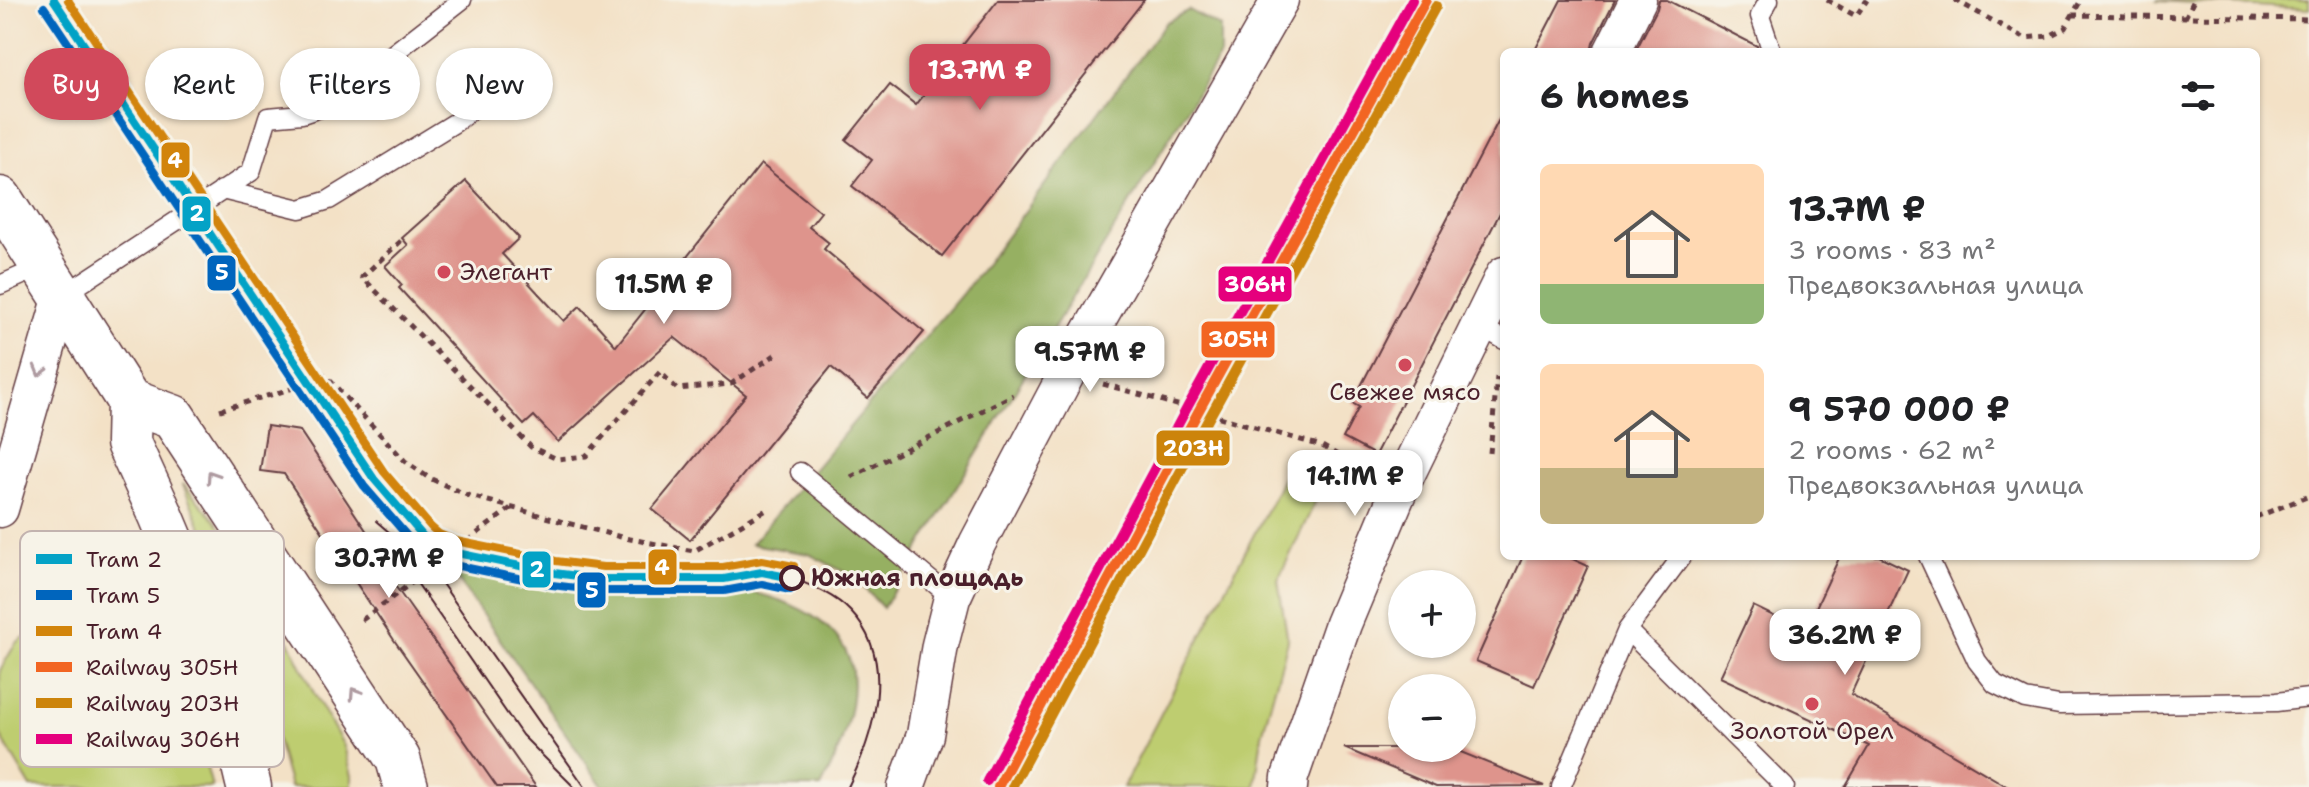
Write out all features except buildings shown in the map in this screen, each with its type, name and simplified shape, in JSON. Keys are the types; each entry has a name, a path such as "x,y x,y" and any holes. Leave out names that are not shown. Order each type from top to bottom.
{"main road":[{"path":"0,199 129,401 128,443 168,531"},
{"path":"129,401 173,417 244,531"},
{"path":"284,594 399,778"},
{"path":"244,767 249,787"}],"street":[{"path":"906,787 925,735 940,645 952,598 977,544 1067,373 1279,0"},
{"path":"1614,48 1638,0"},
{"path":"0,509 52,281"},
{"path":"1289,787 1343,624 1399,490 1495,335 1500,302"}],"lane":[{"path":"0,285 52,281 205,201 251,172 268,117 302,114 326,106 462,0"},
{"path":"1769,0 1760,16 1771,48"},
{"path":"222,190 300,209 329,200 459,120"},
{"path":"800,472 952,598"},
{"path":"1561,787 1627,630 1679,560"},
{"path":"1930,560 1977,661 1995,684 2025,699 2059,705 2276,702 2309,698"},
{"path":"1627,630 1785,787"}],"path":[{"path":"67,0 205,201 295,343 405,461 429,478 467,495 625,538 694,551 770,508"},
{"path":"1827,0 1856,16 1867,0"},
{"path":"1955,0 2024,38 2049,36 2065,28 2081,0"},
{"path":"2185,18 2194,0"},
{"path":"2072,15 2309,19"},
{"path":"401,241 362,277 531,447 557,459 586,456 660,372 677,389 731,384 778,353"},
{"path":"1490,453 1495,335"},
{"path":"220,410 327,378"},
{"path":"1121,390 1322,446"},
{"path":"822,491 1011,395 1031,394 1053,401"},
{"path":"2260,515 2309,496"},
{"path":"362,620 511,507"}],"green space":[{"path":"2158,0 2309,0 2309,9 2157,1"},
{"path":"1189,10 1220,27 1220,55 883,608 854,577 809,554 751,544 973,281 1166,22"},
{"path":"1291,463 1327,477 1278,580 1288,641 1262,735 1255,787 1123,787"},
{"path":"182,483 222,531 203,531"},
{"path":"449,567 585,591 657,592 702,587 729,588 770,597 810,615 827,627 840,642 849,659 852,674 853,690 847,725 821,787 603,787"},
{"path":"284,633 344,746 352,776 352,787 290,787 284,766"},
{"path":"20,640 20,767 207,767 212,787 31,787 0,735 0,670"}],"tram line":[{"name":"2","path":"54,0 374,479 433,544 452,552 554,573 602,579 724,579 762,572 792,578"},
{"name":"4","path":"68,0 384,472 439,534 456,541 603,567 723,567 762,560 794,566"},
{"name":"5","path":"44,7 364,486 427,555 449,564 552,585 601,591 724,591 762,584 790,590"},
{"path":"376,521 431,568 585,787"},
{"path":"792,578 845,606 865,631 874,652 877,675 873,721 848,787"},
{"path":"415,580 522,735 574,787"}],"rail line":[{"name":"306Н","path":"987,781 1188,406 1412,0"},
{"name":"305Н","path":"998,787 1198,412 1426,0"},
{"name":"203Н","path":"1012,787 1209,418 1436,6"}],"place":[{"name":"Элегант","path":"444,272"},
{"name":"Свежее мясо","path":"1405,365"},
{"name":"Южная площадь","path":"792,578"},
{"name":"Золотой Орел","path":"1812,704"}]}
